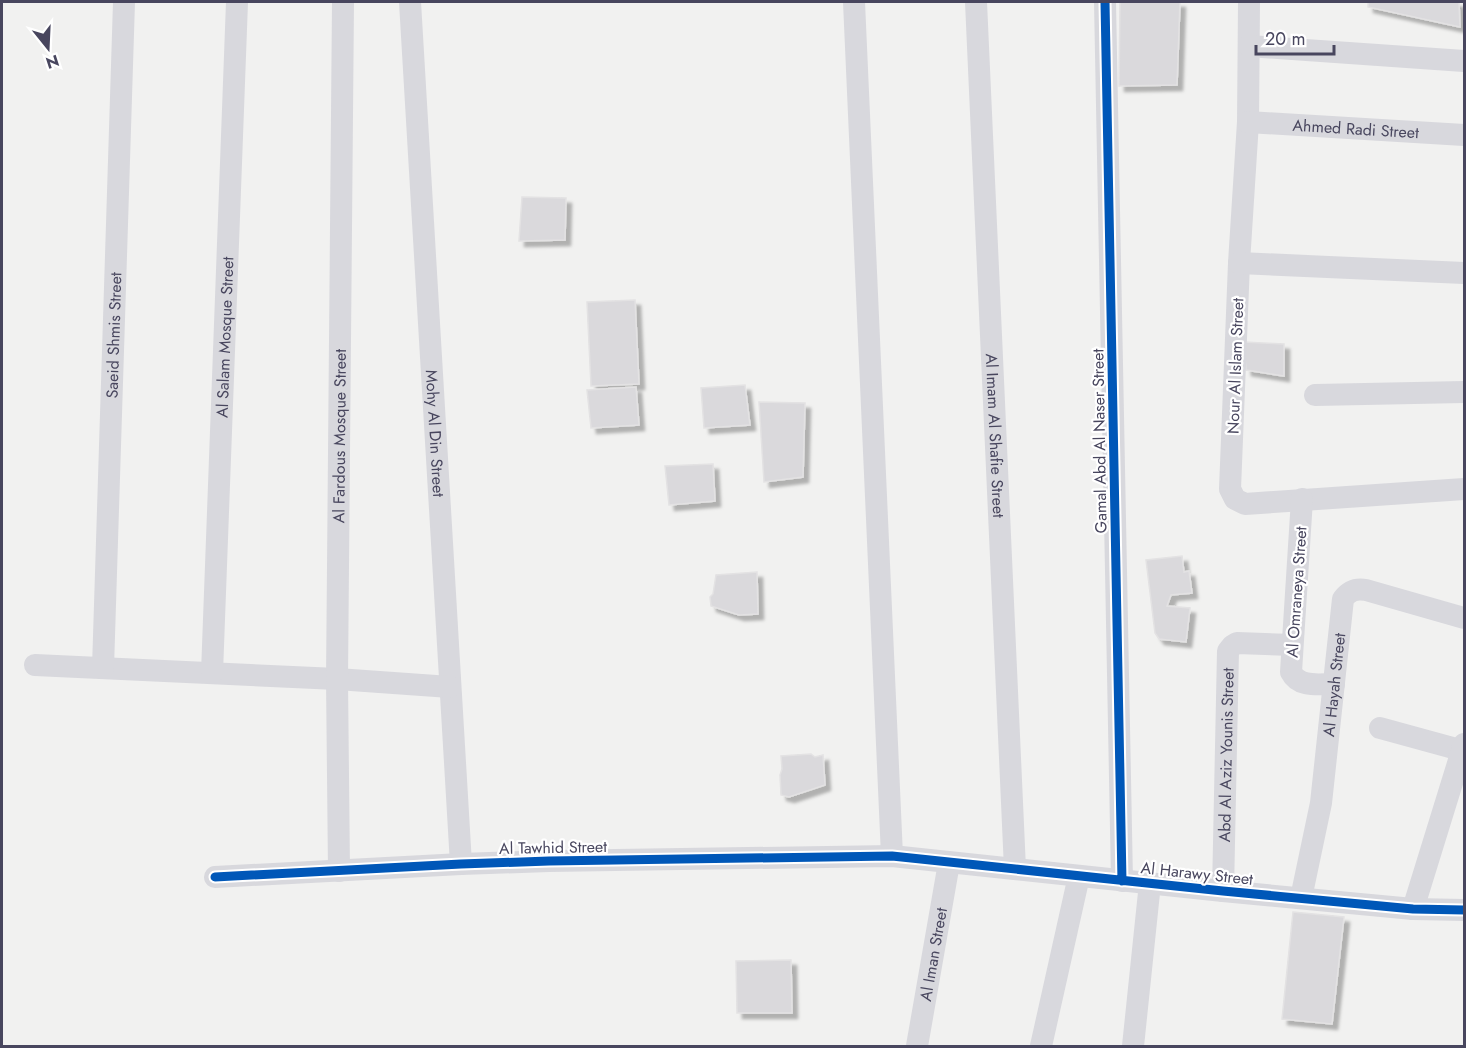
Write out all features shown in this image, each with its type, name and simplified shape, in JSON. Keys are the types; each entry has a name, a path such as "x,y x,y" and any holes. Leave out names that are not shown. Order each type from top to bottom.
{"street":[{"name":"Saeid Shmis Street","path":"103,668 124,2"},
{"name":"Al Salam Mosque Street","path":"212,673 237,2"},
{"name":"Al Fardous Mosque Street","path":"339,871 337,679 344,2"},
{"name":"Mohy Al Din Street","path":"410,2 461,864"},
{"path":"854,2 892,856"},
{"name":"Al Imam Al Shafie Street","path":"976,2 1015,869"},
{"name":"Gamal Abd Al Naser Street","path":"1105,2 1122,881"},
{"name":"Nour Al Islam Street","path":"1249,2 1248,122 1239,264 1230,489 1235,499 1245,504 1464,489"},
{"path":"1249,46 1464,61"},
{"name":"Ahmed Radi Street","path":"1248,122 1464,135"},
{"path":"1239,264 1464,273"},
{"path":"1315,395 1464,392"},
{"name":"Al Omraneya Street","path":"1302,499 1291,672 1297,681 1303,684 1334,684"},
{"name":"Al Hayah Street","path":"1301,898 1321,803 1343,599 1355,590 1366,590 1464,618"},
{"name":"Abd Al Aziz Younis Street","path":"1223,891 1228,651 1237,643 1292,645"},
{"path":"35,665 337,679 450,687"},
{"path":"1380,728 1464,748 1413,909"},
{"name":"Al Harawy Street","path":"892,856 1413,909 1464,910"},
{"name":"Al Tawhid Street","path":"215,877 549,861 892,856"},
{"name":"Al Iman Street","path":"917,1047 950,862"},
{"path":"1041,1047 1079,876"},
{"path":"1133,1047 1150,884"}],"building":[{"path":"1120,2 1180,2 1177,85 1119,86"},
{"path":"1368,2 1459,2 1460,27 1368,7"},
{"path":"522,197 566,198 565,240 519,241"},
{"path":"635,300 639,384 591,386 587,302"},
{"path":"1244,342 1284,344 1284,376 1246,370"},
{"path":"745,385 750,425 704,428 701,388"},
{"path":"636,387 639,425 591,428 587,390"},
{"path":"759,402 805,403 803,477 764,482"},
{"path":"713,464 715,501 669,505 665,466"},
{"path":"1182,556 1184,572 1189,571 1192,593 1171,595 1167,606 1190,608 1186,642 1159,639 1155,633 1146,560"},
{"path":"757,572 758,614 739,615 711,606 710,597 713,594 716,575"},
{"path":"811,754 815,757 823,755 825,785 789,797 781,795 781,756"},
{"path":"1293,912 1344,917 1332,1024 1282,1019"},
{"path":"791,960 792,1013 737,1013 736,961"}],"cycle path":[{"path":"1105,2 1122,881"},
{"path":"215,877 549,861 892,856 1413,909 1464,910"}]}
